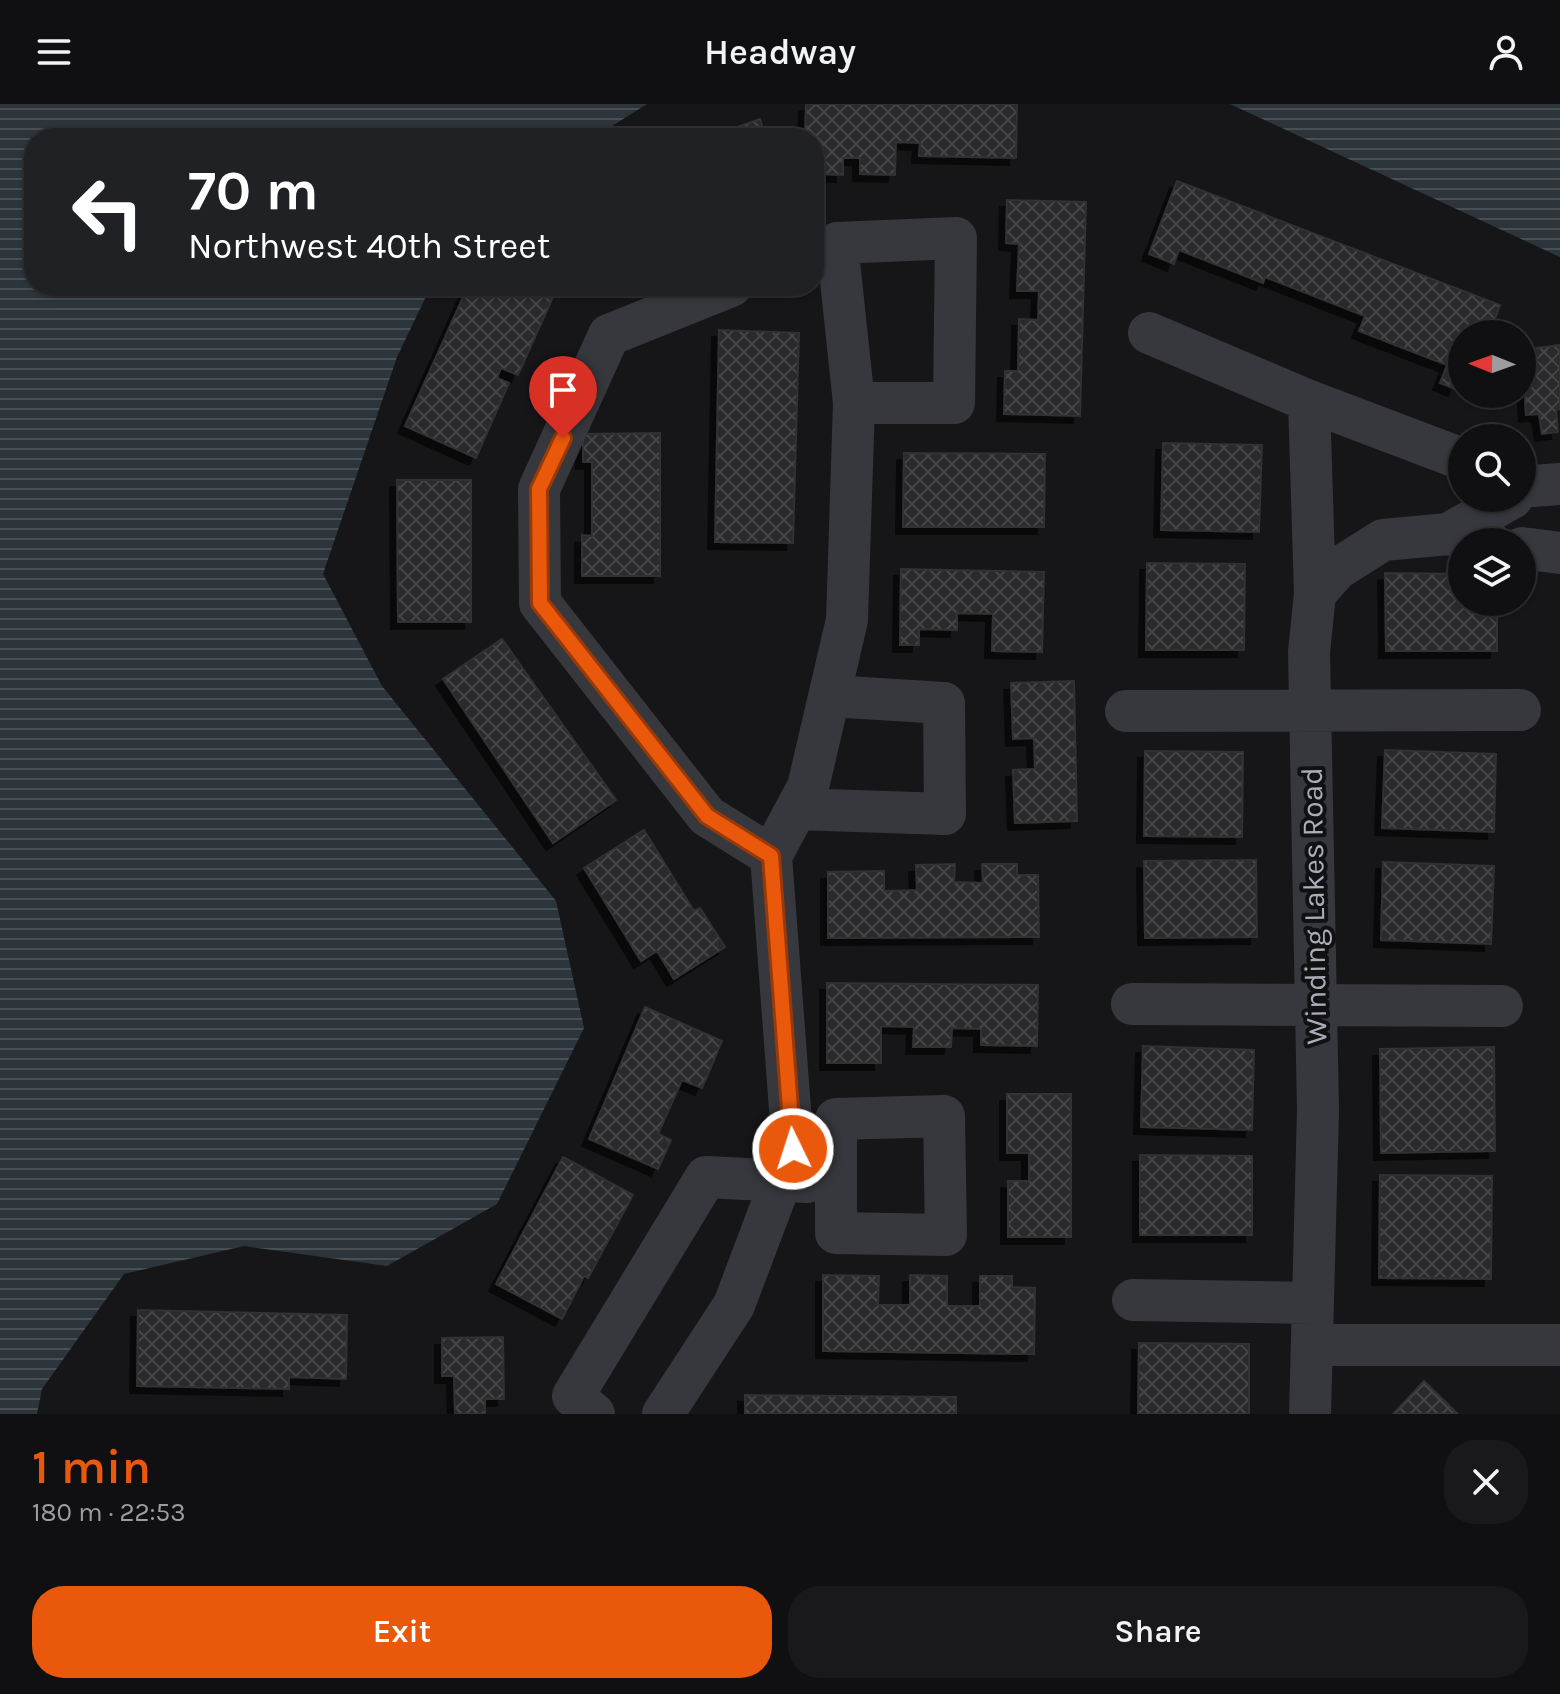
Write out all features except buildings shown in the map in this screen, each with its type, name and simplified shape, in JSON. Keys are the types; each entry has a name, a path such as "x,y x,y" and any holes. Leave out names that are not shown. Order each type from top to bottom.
{"street":[{"path":"663,1414 734,1305 793,1149 771,856 808,787 847,620 854,403 826,247 956,238 954,403 854,403"},
{"path":"706,296 609,335 539,489 540,603 707,816 771,856"},
{"path":"1149,333 1309,401 1448,454"},
{"name":"Winding Lakes Road","path":"1309,401 1315,594 1309,652 1316,1004 1310,1414"},
{"path":"1459,528 1488,512"},
{"path":"1315,594 1337,569 1383,540 1448,534"},
{"path":"1536,550 1560,553"},
{"path":"796,809 945,814 944,703 830,696"},
{"path":"1126,711 1520,710"},
{"path":"1132,1004 1502,1006"},
{"path":"594,1414 573,1396 706,1177 836,1183"},
{"path":"1133,1300 1313,1303"},
{"path":"1312,1345 1560,1345"}],"shaded area":[{"path":"0,104 647,104 609,128 24,128 24,296 426,296 397,357 323,574 382,686 556,901 584,1028 497,1204 387,1266 244,1246 124,1274 42,1389 37,1414 0,1414"},
{"path":"1230,104 1560,104 1560,257"}],"route":[{"path":"563,438 539,489 540,603 707,816 771,856 793,1149"}]}
